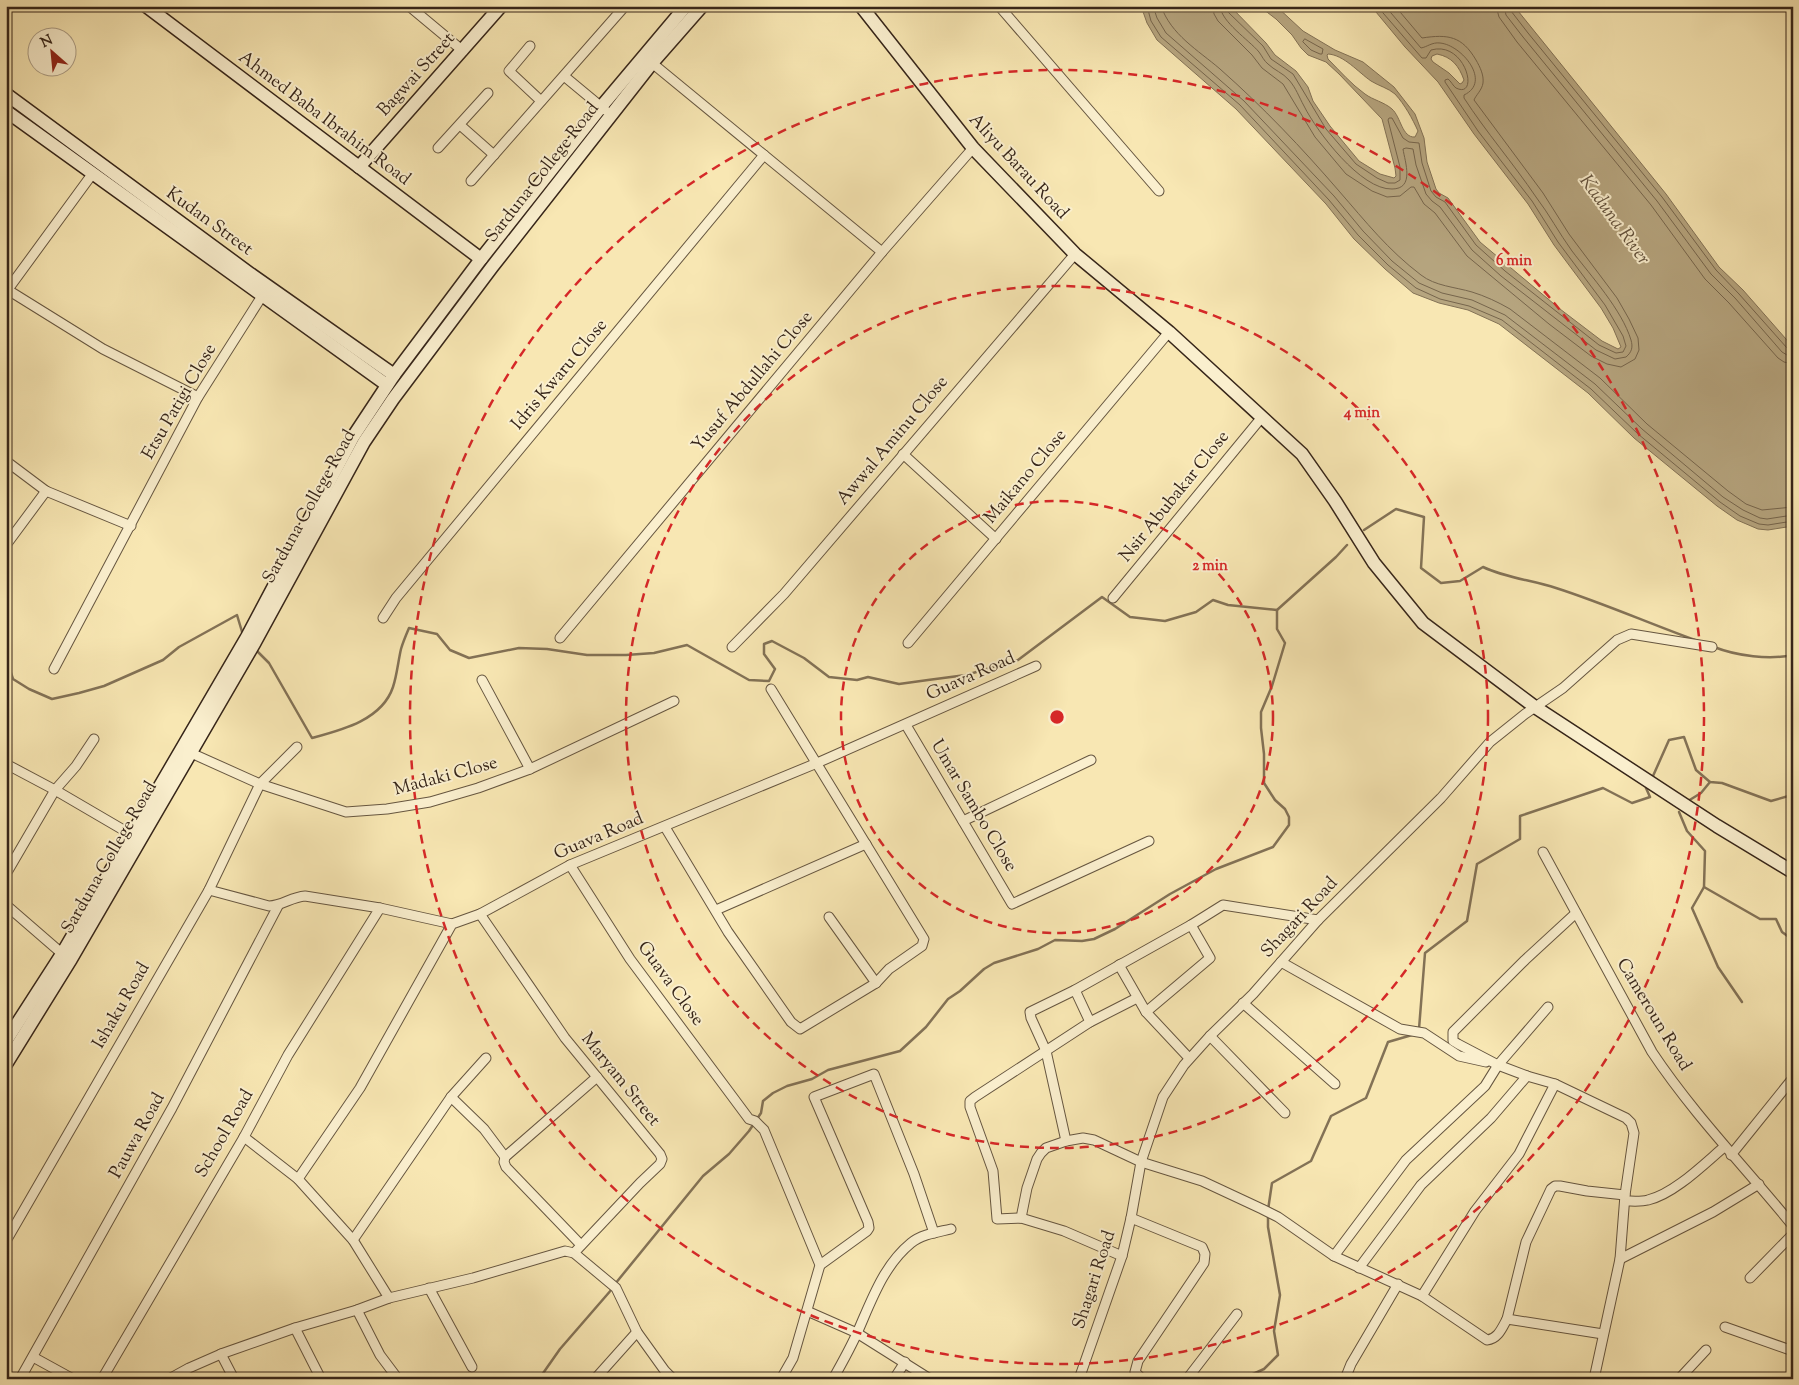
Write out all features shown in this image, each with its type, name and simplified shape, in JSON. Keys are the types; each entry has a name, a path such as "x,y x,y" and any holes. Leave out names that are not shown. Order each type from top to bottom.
{"street":[{"name":"Ahmed Baba Ibrahim Road","path":"146,6 481,259"},
{"path":"409,6 463,51"},
{"name":"Bagwai Street","path":"359,167 501,6"},
{"path":"471,181 625,6"},
{"name":"Sarduna College Road","path":"251,639 364,442 393,399 686,6"},
{"name":"Sarduna College Road","path":"6,1041 66,957 191,753 354,437 390,380 481,259 606,111 652,63 702,6"},
{"name":"Aliyu Barau Road","path":"860,6 973,148 1075,254 1169,332 1302,454 1335,501 1374,563 1422,623 1536,707 1717,826 1793,872"},
{"path":"1001,8 1159,190"},
{"path":"530,46 509,71 541,101"},
{"path":"652,63 882,252"},
{"path":"564,76 606,111"},
{"path":"438,148 488,93"},
{"name":"Kudan Street","path":"6,94 250,273 390,380"},
{"path":"6,111 262,296 390,380"},
{"path":"460,125 494,155"},
{"name":"Yusuf Abdullahi Close","path":"560,638 882,252 973,148"},
{"name":"Idris Kwaru Close","path":"383,618 396,598 764,155"},
{"path":"93,173 7,291 103,349 198,397"},
{"name":"Awwal Aminu Close","path":"732,648 784,594 1075,254"},
{"name":"Etsu Patigi Close","path":"54,669 198,397 262,296"},
{"name":"Maikano Close","path":"908,643 1169,332"},
{"name":"Nsir Abubakar Close","path":"1113,598 1262,416"},
{"path":"903,454 996,539"},
{"path":"6,460 46,491 131,526"},
{"path":"6,545 46,491"},
{"name":"Shagari Road","path":"1079,1379 1122,1256 1141,1162 1163,1097 1184,1064 1243,1003 1318,920 1441,798 1490,742 1563,688 1618,640 1631,634 1712,647"},
{"name":"Sarduna College Road","path":"6,1064 132,834 243,654"},
{"name":"Guava Road","path":"452,924 480,914 570,865 906,725 1036,666"},
{"path":"482,680 530,769"},
{"path":"665,827 728,932 791,1022 800,1029 876,983 889,969 922,946 924,939 771,689"},
{"name":"Madaki Close","path":"191,753 260,784 346,812 387,809 430,802 478,788 530,769 674,701"},
{"name":"Umar Sambo Close","path":"906,725 1012,904 1149,841"},
{"path":"6,874 55,790 76,766 94,739"},
{"name":"Ishaku Road","path":"6,1241 208,890 260,784 297,747"},
{"path":"963,821 1092,760"},
{"path":"6,764 132,834"},
{"path":"716,910 866,844"},
{"name":"Cameroun Road","path":"1543,852 1652,1052 1724,1147 1759,1184 1793,1226"},
{"name":"Guava Close","path":"570,865 630,959 749,1119 755,1121 764,1130 820,1265"},
{"path":"208,890 269,906 278,906 296,897 305,896 380,908 452,924 360,1088 298,1179"},
{"path":"6,905 66,957"},
{"path":"1066,1141 1046,1051 1030,1012 1121,964 1223,905 1318,920"},
{"name":"Pauwa Road","path":"20,1379 172,1108 278,906"},
{"name":"School Road","path":"102,1379 244,1137 288,1055 380,908"},
{"path":"1576,913 1525,960 1453,1032 1453,1041 1498,1065 1555,1084 1626,1118 1631,1123 1634,1133 1625,1198 1620,1259 1594,1379"},
{"name":"Maryam Street","path":"480,914 565,1038 660,1154 662,1159 660,1164 640,1182 574,1254"},
{"path":"829,917 876,983"},
{"path":"1146,1012 1210,958 1191,925"},
{"path":"1281,962 1400,1029 1422,1033 1459,1056 1498,1065"},
{"path":"1121,964 1119,965 1146,1012 1190,1058"},
{"path":"1074,990 1090,1022"},
{"path":"1122,1256 1064,1231 1021,1218 997,1220 993,1171 970,1107 970,1101 1090,1022 1137,998"},
{"path":"1243,1003 1335,1084"},
{"path":"1334,1256 1406,1160 1485,1086 1498,1065 1548,1007"},
{"path":"1210,1036 1284,1113"},
{"path":"353,1240 451,1097 486,1058"},
{"path":"781,1379 794,1358 820,1265 869,1228 814,1097 874,1074 914,1174 934,1233"},
{"path":"1360,1268 1421,1185 1491,1118 1527,1076"},
{"path":"582,1245 506,1167 504,1162 506,1157 597,1077"},
{"path":"1731,1155 1793,1078"},
{"path":"1422,1296 1476,1211 1519,1154 1555,1084"},
{"path":"451,1097 484,1129 506,1157"},
{"path":"244,1137 298,1179 353,1240 389,1298"},
{"path":"1021,1218 1027,1188 1037,1159 1046,1148 1066,1141 1083,1138 1094,1140 1141,1162 1202,1181 1262,1208 1334,1256 1422,1296 1487,1340 1492,1339 1498,1334 1507,1319 1526,1242 1551,1189 1555,1186 1560,1186 1625,1198 1648,1200 1687,1179 1724,1147"},
{"path":"1620,1259 1713,1212 1759,1184"},
{"path":"1131,1218 1202,1247 1205,1254 1204,1263 1138,1361 1135,1372 1142,1379"},
{"path":"833,1379 857,1333 875,1289 895,1260 912,1242 934,1233 951,1229"},
{"path":"1750,1278 1793,1234"},
{"path":"169,1379 188,1368 221,1354 294,1328 357,1310 389,1298 482,1276 565,1251 574,1254 613,1285 637,1332 673,1379"},
{"path":"1345,1379 1351,1364 1398,1284"},
{"path":"429,1288 472,1367"},
{"path":"357,1310 380,1355 398,1379"},
{"path":"807,1312 857,1333 930,1379"},
{"path":"1187,1379 1237,1314"},
{"path":"1507,1319 1603,1334"},
{"path":"1725,1327 1793,1351"},
{"path":"294,1328 321,1379"},
{"path":"595,1379 637,1332"},
{"path":"1679,1379 1706,1350"},
{"path":"221,1354 234,1379"},
{"path":"33,1357 74,1379"},
{"path":"894,1379 905,1362"}],"water":[{"name":"Kaduna River","path":"1141,6 1230,6 1275,55 1296,71 1308,87 1313,101 1330,126 1359,161 1380,174 1394,178 1396,176 1395,168 1382,119 1326,62 1308,55 1276,19 1259,6 1276,6 1303,31 1335,50 1363,62 1394,87 1415,114 1424,138 1427,162 1436,189 1448,198 1480,242 1560,309 1602,341 1618,349 1621,347 1613,328 1601,308 1554,245 1528,204 1474,134 1438,82 1405,47 1371,6 1514,6 1666,194 1719,267 1743,290 1793,347 1793,526 1768,530 1758,529 1737,520 1717,506 1634,438 1588,393 1499,324 1468,310 1439,303 1413,293 1354,239 1326,204 1236,109 1157,40 1147,23","holes":["1328,54 1340,57 1371,81 1395,94 1408,112 1418,131 1415,137 1404,131 1392,109 1368,96 1350,82 1328,59","1437,54 1447,57 1454,63 1460,70 1464,80 1462,83 1460,84 1449,73 1433,62 1432,56"]}],"waterway":[{"path":"1364,530 1396,509 1424,517 1421,568 1441,583 1460,581 1483,567 1501,574 1547,585 1574,594 1695,640"},
{"path":"256,650 269,663 312,738 360,722 380,708 388,698 393,687 401,649 409,628 437,634 450,650 469,658 519,648 547,649 587,655 626,655 654,653 687,645 749,680 769,681 775,669 764,654 764,644 772,641 804,658 829,677 857,680 868,677 899,684 966,675 1018,660 1102,597 1130,617 1165,621 1196,612 1213,600 1228,605 1277,610 1347,545"},
{"path":"615,1284 703,1176 729,1154 749,1131 761,1113 763,1101 773,1093 787,1086 812,1079 828,1070 900,1051 926,1027 948,999 994,963 1038,949 1055,940 1082,941 1094,939 1115,929 1170,894 1216,869 1273,847 1289,825 1289,817 1285,809 1275,800 1264,783 1261,712 1272,686 1285,643 1277,629 1277,610"},
{"path":"6,667 9,667 13,679 29,689 52,699 104,686 163,660 179,647 237,615 243,635"},
{"path":"1714,647 1733,653 1753,656 1774,657 1793,655"},
{"path":"1653,776 1669,740 1684,737 1696,770 1710,782 1722,783 1771,801 1792,795 1791,773 1793,772"},
{"path":"1688,801 1701,793 1710,782"},
{"path":"1419,1029 1425,953 1467,921 1477,864 1520,839 1520,816 1603,788 1632,803 1650,797 1646,788"},
{"path":"1679,812 1687,831 1705,851 1704,887 1692,908 1718,967 1742,1002"},
{"path":"1704,887 1760,919 1776,919 1782,932 1793,940"},
{"path":"1268,1210 1272,1183 1311,1161 1331,1116 1366,1098 1388,1042 1412,1035"},
{"path":"1242,1379 1264,1369 1278,1355 1274,1331 1280,1295 1268,1227 1268,1215"},
{"path":"539,1379 560,1349 612,1289"}]}
